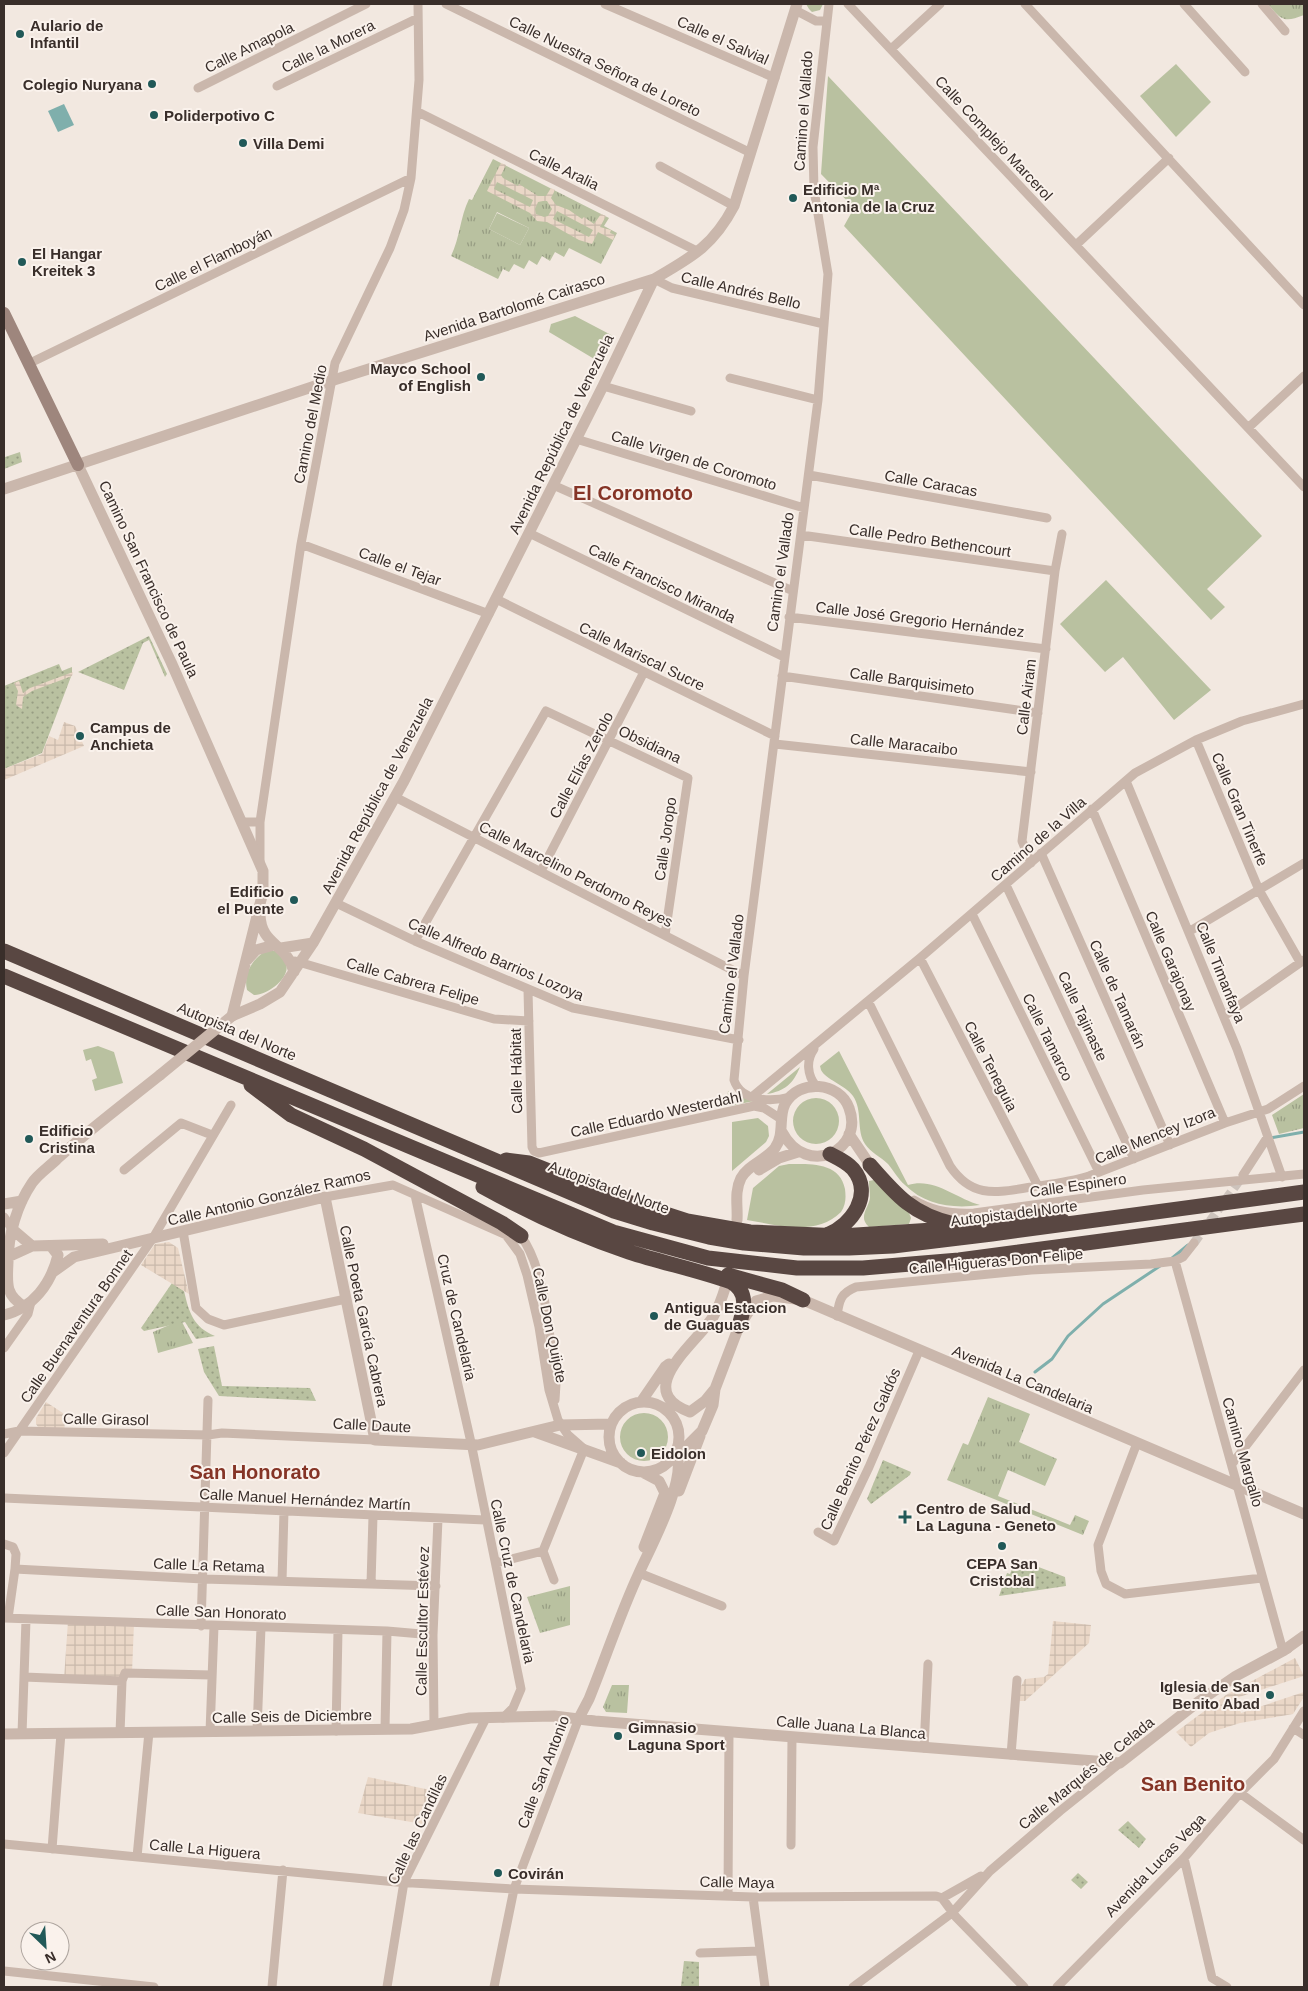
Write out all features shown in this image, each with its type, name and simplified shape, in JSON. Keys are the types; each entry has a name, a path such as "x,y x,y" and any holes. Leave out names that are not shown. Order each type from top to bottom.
{"highway":[{"name":"Autopista del Norte","path":"4,951 614,1211 652,1224 744,1243 804,1248 893,1246 1304,1192"},
{"path":"4,976 613,1232 708,1258 797,1268 863,1268 959,1260 1304,1214"},
{"path":"238,1075 291,1115 364,1149 502,1223 521,1236"},
{"path":"420,1152 544,1220 628,1252 702,1271 740,1286 744,1302 739,1326"},
{"path":"826,1236 846,1225 856,1213 861,1198 860,1182 854,1170 846,1162 830,1154"},
{"path":"485,1157 529,1163 622,1200 688,1221 750,1232 826,1236 898,1233 1040,1216 1076,1223"},
{"path":"870,1165 897,1196 918,1212 953,1224 970,1225"},
{"path":"702,1271 716,1272 753,1281 782,1290 803,1300"}],"main road":[{"name":"Camino San Francisco de Paula","path":"4,313 78,465"}],"street":[{"name":"Calle Amapola","path":"198,88 366,4"},
{"name":"Camino del Medio","path":"260,861 260,822 301,544 335,363 382,264 404,210 411,178 418,112 418,4"},
{"name":"Calle Nuestra Señora de Loreto","path":"446,4 751,153"},
{"name":"Calle el Salvial","path":"604,4 775,78"},
{"name":"Camino el Vallado","path":"753,1096 739,1089 734,1080 744,976 818,400 828,274 814,190 813,146 829,4"},
{"name":"Calle Complejo Marcerol","path":"848,4 1304,486"},
{"path":"891,49 940,4"},
{"path":"1025,4 1304,305"},
{"path":"1184,4 1244,72"},
{"path":"1262,4 1285,31"},
{"name":"Avenida Bartolomé Cairasco","path":"4,489 333,381 654,279 709,243 722,229 734,206 796,7"},
{"path":"796,7 816,21 826,21"},
{"name":"Calle la Morera","path":"277,86 418,18"},
{"name":"Calle Aralia","path":"418,112 697,251"},
{"path":"1076,245 1169,158"},
{"path":"660,166 734,206"},
{"name":"Calle el Flamboyán","path":"28,364 411,178"},
{"name":"Calle Andrés Bello","path":"654,279 672,288 824,324"},
{"name":"Avenida República de Venezuela","path":"28,1305 11,1297 6,1278 7,1247 22,1201 33,1182 58,1159 232,1016 260,1004 280,992 295,965 313,943 336,904 395,797 603,386 654,279"},
{"path":"1248,428 1304,376"},
{"path":"730,378 818,400"},
{"path":"603,386 691,411"},
{"name":"Calle Virgen de Coromoto","path":"576,438 804,508"},
{"name":"Camino San Francisco de Paula","path":"78,465 171,662 260,861"},
{"name":"Calle Caracas","path":"809,475 1047,518"},
{"path":"553,485 793,592"},
{"name":"Calle Francisco Miranda","path":"529,533 784,657"},
{"name":"Calle Airam","path":"1031,863 1022,841 1055,571 1062,534"},
{"name":"Calle Pedro Bethencourt","path":"801,535 1055,571"},
{"name":"Calle el Tejar","path":"301,544 489,614"},
{"name":"Calle Mariscal Sucre","path":"496,599 644,672 775,740"},
{"name":"Calle José Gregorio Hernández","path":"790,617 1046,649"},
{"name":"Calle Elías Zerolo","path":"541,871 644,672"},
{"name":"Calle Barquisimeto","path":"782,676 1038,712"},
{"name":"Camino de la Villa","path":"753,1096 920,958 1135,773 1196,740 1242,721 1304,704"},
{"name":"Obsidiana","path":"474,837 546,711 688,778"},
{"name":"Calle Maracaibo","path":"775,740 1030,772"},
{"name":"Calle Gran Tinerfe","path":"1196,740 1259,890 1302,961"},
{"name":"Calle Joropo","path":"665,934 688,778"},
{"name":"Calle Timanfaya","path":"1126,781 1224,1016 1260,1111 1267,1138 1282,1177"},
{"name":"Calle Marcelino Perdomo Reyes","path":"395,797 744,976"},
{"name":"Calle Garajonay","path":"1092,810 1225,1122"},
{"path":"241,822 260,822"},
{"path":"415,941 474,837"},
{"name":"Calle de Tamarán","path":"1041,853 1170,1145"},
{"path":"232,1016 259,907 263,881 260,861"},
{"path":"1190,931 1304,862"},
{"name":"Calle Tajinaste","path":"1006,885 1134,1159"},
{"name":"Calle Alfredo Barrios Lozoya","path":"336,904 528,990 584,1011 738,1040"},
{"path":"259,907 263,931 295,965"},
{"name":"Calle Tamarco","path":"972,914 1099,1172"},
{"path":"246,961 256,950 313,943"},
{"name":"Calle Teneguia","path":"920,958 1038,1186"},
{"path":"1224,1016 1302,961"},
{"name":"Calle Cabrera Felipe","path":"295,965 494,1019 529,1021"},
{"path":"240,987 248,997 260,1004"},
{"name":"Calle Hábitat","path":"528,990 534,1151"},
{"name":"Calle Mencey Izora","path":"868,1001 950,1166 958,1178 984,1191 993,1193 1066,1183 1099,1172 1225,1122 1268,1109 1304,1086"},
{"name":"Camino de la Villa","path":"816,1086 810,1079 809,1059 818,1042"},
{"path":"816,1086 827,1087 844,1098 852,1117 850,1134 841,1147 830,1154 814,1157 798,1152 789,1145 782,1132 781,1118 785,1104 790,1097 798,1091 816,1086"},
{"path":"753,1096 768,1101 790,1097"},
{"name":"Calle Buenaventura Bonnet","path":"4,1453 153,1238 231,1105"},
{"name":"Calle Eduardo Westerdahl","path":"534,1151 548,1151 754,1106 764,1108 781,1118"},
{"path":"124,1170 182,1123 212,1135"},
{"path":"782,1132 775,1148 744,1174 738,1188 736,1201 737,1215 749,1180 767,1164 798,1152"},
{"path":"850,1134 870,1165"},
{"path":"1243,1175 1267,1138"},
{"name":"Calle Espinero","path":"870,1165 917,1202 934,1209 956,1214 1143,1190 1304,1174"},
{"name":"Calle Antonio González Ramos","path":"28,1305 53,1272 74,1257 127,1243 325,1198 393,1185 415,1195"},
{"name":"Calle Don Quijote","path":"415,1195 506,1235 514,1244 520,1254 527,1276 539,1327 548,1382 560,1425"},
{"name":"Cruz de Candelaria","path":"415,1195 471,1446"},
{"name":"Calle Poeta García Cabrera","path":"325,1198 374,1440"},
{"path":"4,1204 22,1201"},
{"path":"4,1217 12,1229 32,1246"},
{"path":"183,1231 196,1308 208,1319 224,1325 346,1299"},
{"name":"Calle Don Quijote","path":"521,1236 531,1250 538,1269 556,1384 555,1406"},
{"name":"Calle Antonio González Ramos","path":"32,1246 127,1243"},
{"path":"1175,1261 1183,1257 1194,1243"},
{"path":"7,1247 32,1246"},
{"path":"51,1246 58,1255 53,1272"},
{"name":"Calle Higueras Don Felipe","path":"837,1316 840,1297 846,1291 856,1287 1031,1270 1175,1261"},
{"name":"Camino Margallo","path":"1175,1261 1239,1485 1262,1578 1283,1651"},
{"path":"715,1389 705,1401 690,1412 671,1410 655,1404 641,1402 626,1408 612,1424 609,1442 613,1454 631,1470 642,1472 658,1469 665,1465 676,1451 679,1433 671,1410 665,1389 667,1379 679,1357 713,1317 726,1285"},
{"name":"Avenida La Candelaria","path":"739,1326 756,1301 765,1297 773,1296 803,1300 1304,1514"},
{"path":"4,1315 28,1305 28,1314 4,1348"},
{"name":"Calle San Antonio","path":"494,1987 514,1889 579,1718 589,1698 639,1573 663,1524 671,1513 713,1405 715,1389 739,1326"},
{"name":"Calle Benito Pérez Galdós","path":"818,1532 834,1542 919,1351"},
{"path":"641,1402 665,1367 679,1357"},
{"path":"1232,1464 1304,1370"},
{"path":"201,1626 208,1400"},
{"name":"Calle Daute","path":"208,1436 222,1433 471,1446 560,1425 612,1424"},
{"path":"560,1425 584,1449"},
{"name":"Calle Girasol","path":"4,1434 19,1431 208,1436"},
{"path":"533,1431 621,1463"},
{"name":"Calle San Antonio","path":"663,1524 680,1460 676,1451 686,1447 702,1432"},
{"path":"1137,1443 1098,1545 1101,1571 1106,1584 1125,1594 1262,1578"},
{"name":"Calle Cruz de Candelaria","path":"471,1446 522,1689 513,1708 503,1718"},
{"path":"554,1580 543,1551 584,1449"},
{"name":"Calle San Antonio","path":"639,1573 641,1556 665,1493 659,1481 642,1472"},
{"name":"Calle Manuel Hernández Martín","path":"4,1497 284,1512 485,1520"},
{"path":"282,1581 284,1512"},
{"path":"372,1584 373,1516"},
{"name":"Calle Escultor Estévez","path":"434,1725 433,1636 438,1519"},
{"path":"4,1544 13,1547 16,1554 6,1618"},
{"path":"496,1563 543,1551"},
{"name":"Calle La Retama","path":"15,1569 202,1579 436,1586"},
{"path":"639,1573 722,1606"},
{"name":"Calle San Honorato","path":"6,1618 387,1631 433,1636"},
{"path":"22,1734 26,1620"},
{"path":"210,1732 214,1626"},
{"path":"257,1731 261,1627"},
{"path":"336,1731 338,1630"},
{"path":"385,1729 387,1631"},
{"name":"Calle Marqués de Celada","path":"853,1987 952,1913 990,1871 1060,1811 1198,1702 1236,1676 1283,1651 1304,1636"},
{"path":"1283,1651 1304,1642"},
{"path":"924,1748 928,1664"},
{"path":"120,1732 122,1681 125,1673 211,1675"},
{"path":"24,1677 122,1681"},
{"path":"1011,1754 1017,1680"},
{"name":"Avenida Lucas Vega","path":"1057,1987 1184,1858 1240,1793 1274,1759 1304,1711"},
{"name":"Calle Seis de Diciembre","path":"4,1734 336,1731 414,1728 486,1718 554,1716 579,1718"},
{"name":"Calle las Candilas","path":"387,1987 404,1882 486,1718"},
{"name":"Calle Juana La Blanca","path":"579,1718 595,1721 1120,1763"},
{"path":"1293,1728 1304,1735"},
{"path":"137,1857 149,1732"},
{"path":"728,1896 730,1732"},
{"path":"52,1849 61,1733"},
{"path":"791,1845 792,1737"},
{"path":"1240,1793 1304,1840"},
{"name":"Calle La Higuera","path":"4,1844 404,1882"},
{"path":"1184,1858 1212,1978 1227,1987"},
{"path":"272,1987 282,1870"},
{"name":"Calle Marqués de Celada","path":"942,1898 990,1871"},
{"name":"Calle Maya","path":"404,1882 514,1889 753,1897 942,1898"},
{"path":"753,1897 765,1987"},
{"path":"942,1898 952,1913 1024,1987"},
{"path":"700,1953 760,1952"},
{"path":"4,1971 154,1987"}],"green space":[{"path":"806,4 823,4 820,10 812,12"},
{"path":"1268,4 1304,4 1304,15 1292,19 1283,18 1276,14"},
{"path":"1176,64 1211,102 1176,137 1140,96"},
{"path":"828,76 1262,536 1207,589 1225,607 1211,620 844,226 854,208 821,174"},
{"path":"493,159 609,218 604,226 617,233 601,264 569,248 564,257 555,252 550,261 542,256 537,265 529,260 524,269 514,264 509,272 503,269 498,279 451,256 466,206 469,199 472,200","holes":["497,212 529,228 520,245 489,229"]},
{"path":"497,213 529,228 520,245 489,229"},
{"path":"575,316 615,337 601,363 549,332 551,324"},
{"path":"20,452 22,462 4,469 4,454 5,457"},
{"path":"1106,580 1211,690 1174,720 1123,657 1105,672 1060,624"},
{"path":"149,636 167,674 165,677 149,640 143,643 124,690 78,672"},
{"path":"59,664 62,671 72,667 72,674 42,753 4,769 4,686"},
{"path":"266,951 276,951 285,962 287,969 281,980 271,989 265,993 254,995 247,990 246,978 253,962"},
{"path":"98,1046 114,1052 123,1083 95,1091 92,1080 97,1078 91,1059 86,1061 83,1050"},
{"path":"839,1051 908,1185 918,1183 936,1186 980,1205 950,1206 921,1197 905,1185 888,1164 867,1147 862,1139 858,1108 853,1096 845,1088 827,1077 821,1070 820,1066"},
{"path":"800,1067 788,1086 767,1094"},
{"path":"728,1091 754,1101 730,1106 731,1101 727,1101"},
{"path":"1304,1094 1304,1128 1279,1134 1272,1115"},
{"path":"821,1098 833,1104 838,1112 838,1130 833,1138 825,1143 811,1144 799,1138 794,1130 793,1116 799,1104 807,1099"},
{"path":"758,1118 768,1126 769,1136 766,1142 732,1171 732,1122"},
{"path":"789,1164 823,1166 837,1174 842,1180 845,1189 845,1201 841,1212 831,1220 808,1227 784,1226 747,1220 753,1188 779,1166"},
{"path":"874,1180 909,1213 911,1218 909,1224 869,1227 864,1220 864,1216 870,1198 869,1181"},
{"path":"172,1283 184,1291 190,1312 197,1323 215,1336 196,1339 185,1322 144,1331 141,1328"},
{"path":"181,1320 193,1343 158,1353 153,1332"},
{"path":"214,1346 222,1386 310,1388 316,1401 219,1396 204,1372 198,1349"},
{"path":"988,1397 1030,1414 1019,1442 1057,1459 1045,1486 1008,1470 998,1496 1070,1525 1075,1515 1089,1521 1083,1535 947,1480 963,1443 968,1445"},
{"path":"644,1413 653,1415 661,1420 666,1428 668,1437 666,1446 661,1454 653,1459 644,1461 635,1459 627,1454 622,1446 620,1437 622,1428 627,1420 635,1415"},
{"path":"883,1460 911,1472 910,1475 871,1504 867,1499"},
{"path":"1020,1560 1065,1577 1066,1586 999,1596 1007,1573 1010,1574 1014,1564 1018,1566"},
{"path":"570,1586 570,1625 540,1633 527,1597"},
{"path":"612,1685 629,1685 627,1713 606,1712 603,1707"},
{"path":"1128,1821 1146,1839 1139,1848 1118,1830"},
{"path":"1078,1873 1088,1882 1081,1889 1071,1880"},
{"path":"684,1961 699,1962 699,1987 681,1986"}],"shaded area":[{"path":"501,163 506,165 501,175 503,178 518,186 519,184 538,196 546,196 551,188 555,190 551,198 556,205 569,210 582,219 584,217 594,224 601,214 606,216 600,227 611,230 610,233 615,235 613,240 598,232 592,244 579,240 547,222 537,221 530,213 487,191","holes":["497,182 533,200 530,207 494,189","547,201 552,209 548,216 544,217 536,214 535,209 538,202","557,211 593,230 589,237 553,219"]},
{"path":"73,672 72,676 32,691 23,697 22,709 16,705 18,691 14,683 19,681 23,693 30,688"},
{"path":"64,722 75,726 84,746 4,780 4,769 42,754 49,736 58,740"},
{"path":"169,1242 178,1248 189,1294 141,1265 155,1244"},
{"path":"46,1402 66,1415 64,1429 38,1427 36,1424 36,1418"},
{"path":"68,1621 134,1623 132,1673 122,1681 64,1679"},
{"path":"1053,1621 1091,1625 1089,1643 1025,1701 1019,1701 1020,1688 1025,1679 1044,1677 1048,1674"},
{"path":"1295,1658 1304,1676 1236,1698 1241,1713 1304,1692 1304,1697 1293,1714 1240,1723 1218,1730 1209,1733 1191,1747 1176,1732 1226,1695"},
{"path":"368,1777 440,1792 423,1824 358,1813"}],"water":[{"path":"64,104 74,125 58,132 48,111"}],"waterway":[{"path":"1270,1138 1304,1132"},
{"path":"1171,1259 1188,1245"},
{"path":"1035,1372 1052,1359 1068,1336 1103,1304 1160,1266"}],"tunnel":[{"path":"1194,1243 1242,1177"}],"place":[{"name":"Aulario de Infantil","path":"20,34"},
{"name":"Colegio Nuryana","path":"152,84"},
{"name":"Poliderpotivo C","path":"154,115"},
{"name":"Villa Demi","path":"243,143"},
{"name":"Edificio Mª Antonia de la Cruz","path":"793,198"},
{"name":"El Hangar Kreitek 3","path":"22,262"},
{"name":"Mayco School of English","path":"481,377"},
{"name":"Campus de Anchieta","path":"80,736"},
{"name":"Edificio el Puente","path":"294,900"},
{"name":"Edificio Cristina","path":"29,1139"},
{"name":"Antigua Estacion de Guaguas","path":"654,1316"},
{"name":"Eidolon","path":"641,1453"},
{"name":"Centro de Salud La Laguna - Geneto","path":"905,1517"},
{"name":"CEPA San Cristobal","path":"1002,1546"},
{"name":"Iglesia de San Benito Abad","path":"1270,1695"},
{"name":"Gimnasio Laguna Sport","path":"618,1736"},
{"name":"Covirán","path":"498,1873"}],"district":[{"name":"El Coromoto","path":"633,493"},
{"name":"San Honorato","path":"255,1472"},
{"name":"San Benito","path":"1193,1784"}]}
